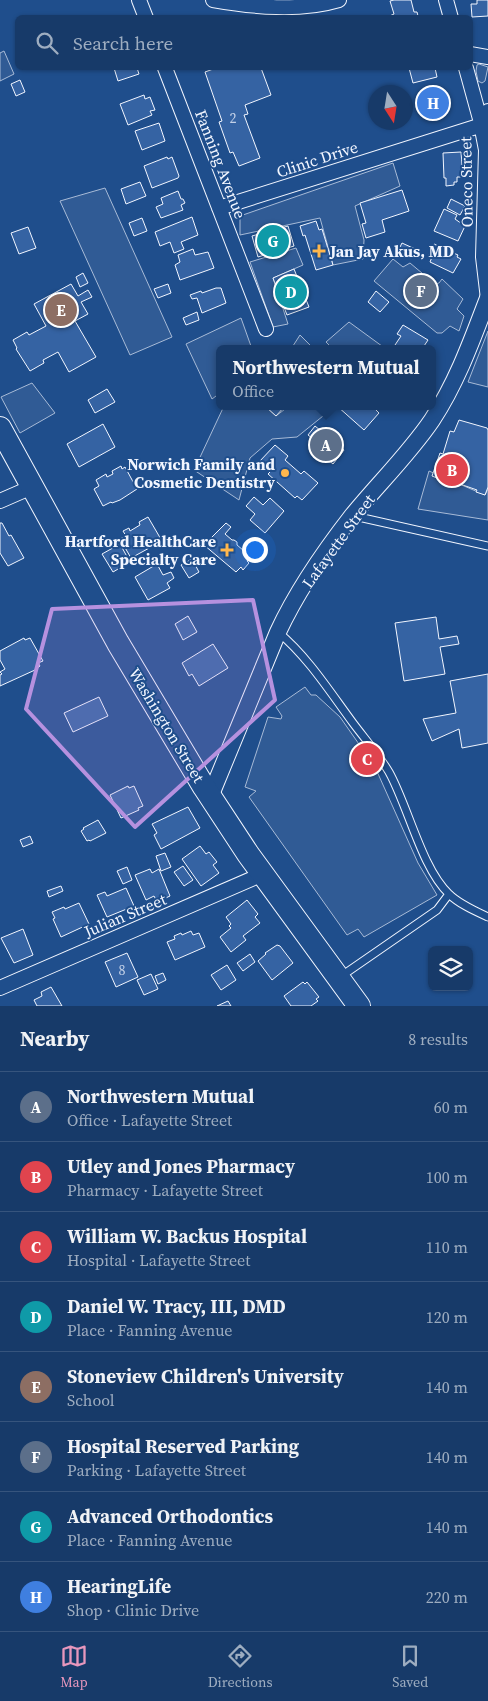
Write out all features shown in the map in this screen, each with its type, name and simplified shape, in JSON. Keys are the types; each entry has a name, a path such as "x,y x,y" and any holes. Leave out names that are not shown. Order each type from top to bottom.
{"highway":[{"name":"Washington Street","path":"0,428 118,643 210,796 263,874 360,1006"}],"street":[{"path":"139,0 145,15"},
{"path":"213,0 293,7 314,6 339,0"},
{"path":"446,0 450,15"},
{"path":"473,54 488,57"},
{"name":"Fanning Avenue","path":"166,70 266,329"},
{"name":"Oneco Street","path":"467,70 482,125 486,161 483,264 488,299"},
{"path":"482,125 488,111"},
{"name":"Clinic Drive","path":"219,208 482,125"},
{"name":"Lafayette Street","path":"210,796 278,632 290,608 313,571 352,516 413,445 440,407 460,370 488,299"},
{"path":"0,501 32,487"},
{"name":"Julian Street","path":"0,988 263,874"}],"lane":[{"path":"352,516 488,546"},
{"path":"278,632 289,641 331,693 388,771 401,796 428,863 438,881 449,894 474,911 488,917"},
{"path":"339,978 437,910 449,894"}],"highlighted area":[{"path":"253,600 275,700 135,827 26,709 52,609"}],"shaded area":[{"path":"4,51 14,74 0,81 0,53"},
{"path":"479,64 488,67 485,81 482,83 478,81 476,71"},
{"path":"393,163 400,186 355,206 364,240 363,259 333,265 320,218 240,235 240,216"},
{"path":"105,188 172,337 130,355 60,201"},
{"path":"296,248 303,265 273,278 288,324 273,327 250,262"},
{"path":"393,259 403,267 410,263 435,284 439,283 442,279 463,299 457,309 464,316 459,331 450,326 442,333 437,333 374,281"},
{"path":"241,318 251,345 216,345 216,396 212,399 186,344"},
{"path":"349,322 381,345 329,345 326,342"},
{"path":"488,331 488,387 468,382"},
{"path":"300,335 310,345 294,345"},
{"path":"32,383 55,413 20,433 1,397"},
{"path":"222,410 269,410 276,416 284,410 318,410 323,416 297,437 272,439 250,458 239,500 194,470"},
{"path":"429,471 485,495 488,489 488,520 418,509"},
{"path":"305,687 311,695 316,695 340,717 375,767 418,863 437,895 364,937 358,929 347,935 249,797 256,791 245,787 268,717 281,719 282,716 276,707"}],"building":[{"path":"411,0 414,12 417,12 418,15 392,15 394,14 390,1"},
{"path":"477,0 488,0 488,16 473,17 471,4 477,4"},
{"path":"115,70 138,70 139,74 118,81"},
{"path":"210,70 262,70 271,95 245,105 248,114 244,115 260,158 239,166 233,152 230,153 219,122 222,121 205,72"},
{"path":"410,70 435,70 437,77 413,83"},
{"path":"20,80 25,92 16,96 11,84"},
{"path":"443,91 448,109 423,116 418,97"},
{"path":"144,95 145,99 150,97 155,110 150,111 152,115 128,125 120,104"},
{"path":"159,123 165,141 142,150 135,131"},
{"path":"461,152 462,165 464,165 462,177 457,177 457,182 454,182 454,185 446,186 443,153"},
{"path":"167,157 168,159 172,157 179,176 152,188 144,166"},
{"path":"140,182 146,196 126,204 121,189"},
{"path":"402,190 409,211 382,220 385,232 366,238 362,224 366,223 360,203"},
{"path":"178,191 185,203 181,205 183,210 161,218 156,207 163,204 161,198"},
{"path":"451,199 465,206 460,215 447,208"},
{"path":"444,209 457,215 455,219 465,226 458,241 434,231"},
{"path":"192,217 198,235 181,242 184,249 174,253 170,242 160,246 155,232"},
{"path":"142,218 147,231 134,236 129,223"},
{"name":"Jan Jay Akus, MD","path":"316,221 319,230 322,229 333,265 316,270 305,235 303,236 300,226"},
{"path":"288,226 294,246 258,257 252,236"},
{"path":"28,227 36,248 19,254 11,233"},
{"path":"402,243 415,249 410,257 398,251"},
{"path":"434,244 458,255 457,257 461,259 453,273 430,262 432,257 429,255"},
{"path":"193,249 195,255 208,252 214,268 180,280 175,265 180,262 178,255"},
{"path":"294,269 309,307 287,315 273,278"},
{"path":"83,273 88,283 80,287 76,277"},
{"path":"71,284 78,296 88,290 92,297 81,302 88,314 75,321 96,357 69,372 58,352 43,360 44,363 30,371 16,349 13,340 27,332 29,335 46,326 34,304"},
{"path":"168,284 171,293 158,298 154,289"},
{"path":"221,288 226,303 202,313 197,298 192,299 190,295"},
{"path":"376,291 389,302 380,312 368,302"},
{"path":"197,312 199,320 186,325 183,318"},
{"path":"403,325 428,340 425,345 395,345 401,336 397,334"},
{"path":"107,389 115,402 95,413 88,400"},
{"path":"269,410 281,410 276,416"},
{"path":"342,410 376,410 379,413 364,430"},
{"path":"459,420 487,428 488,430 488,487 485,495 476,492 477,490 432,476 440,453 443,454 450,431 454,432"},
{"path":"103,424 115,447 79,467 67,444"},
{"path":"315,426 344,450 333,464 313,447 317,442 308,435"},
{"name":"Norwich Family and Cosmetic Dentistry","path":"275,445 288,456 285,460 301,474 304,471 318,483 302,500 297,496 295,498 268,474 270,472 259,462"},
{"path":"121,466 122,469 125,467 137,489 120,500 103,506 94,489 99,486 96,480 106,474 107,477 113,474 112,471"},
{"path":"254,497 263,505 270,498 284,511 265,533 250,520 255,514 246,506"},
{"path":"148,517 162,541 131,558 120,539 126,536 123,531 129,528 130,531 140,525 139,522"},
{"path":"0,523 2,523 9,536 11,535 24,558 8,566 0,553"},
{"name":"Hartford HealthCare Specialty Care","path":"226,523 231,527 225,534 237,542 237,545 250,556 247,561 249,563 243,570 241,567 236,572 204,545"},
{"path":"120,544 130,562 113,572 102,554"},
{"path":"192,559 199,572 189,578 181,565"},
{"path":"157,564 163,575 171,572 174,578 167,583 170,588 148,600 135,577"},
{"path":"188,616 197,632 183,640 175,624"},
{"path":"436,617 439,639 457,636 459,644 440,647 445,674 404,681 395,623"},
{"path":"24,638 25,640 30,638 43,661 38,663 40,666 35,670 0,686 0,675 2,674 0,672 5,669 0,660 0,651"},
{"path":"213,644 228,668 199,686 192,674 189,676 182,663"},
{"path":"488,674 488,743 462,748 459,729 432,741 423,719 456,713 450,681"},
{"path":"99,697 108,716 73,732 64,713"},
{"path":"128,786 129,788 134,786 143,806 138,808 139,810 121,818 110,795"},
{"path":"188,807 200,828 161,849 154,835 157,833 152,824"},
{"path":"98,820 106,833 87,841 81,831"},
{"path":"30,836 33,843 23,847 20,840"},
{"path":"200,846 206,854 209,852 217,862 213,865 219,873 201,886 182,859"},
{"path":"165,853 171,867 161,871 156,856"},
{"path":"183,866 193,880 184,886 174,872"},
{"path":"127,867 132,880 123,884 117,871"},
{"path":"150,869 152,873 159,869 170,896 157,902 154,896 146,900 135,875"},
{"path":"61,886 63,891 49,897 47,891"},
{"path":"126,888 134,906 107,917 97,895 105,892 107,896"},
{"path":"247,900 258,914 255,917 260,923 243,936 246,940 231,952 220,937 231,928 229,926 231,924 226,917"},
{"path":"79,903 89,924 61,937 52,912"},
{"path":"23,929 33,955 14,963 1,938"},
{"path":"191,931 193,935 199,933 205,947 175,960 167,942 175,939 174,936"},
{"path":"277,945 280,946 293,963 272,980 258,961 265,953"},
{"path":"127,953 138,977 116,987 105,962"},
{"path":"250,954 255,962 243,971 237,963"},
{"path":"227,965 236,980 221,990 211,975"},
{"path":"163,973 166,980 158,984 155,976"},
{"path":"151,974 158,989 144,995 137,980"},
{"path":"303,982 305,984 307,982 319,997 316,999 318,1001 311,1006 291,1006 284,996"},
{"path":"51,987 62,1006 37,1006 34,1000 42,996 41,992"},
{"path":"228,1001 231,1006 217,1006"}],"place":[{"name":"HearingLife","path":"433,103"},
{"name":"Advanced Orthodontics","path":"273,241"},
{"name":"Jan Jay Akus, MD","path":"319,251"},
{"name":"Hospital Reserved Parking","path":"421,291"},
{"name":"Daniel W. Tracy, III, DMD","path":"291,292"},
{"name":"Stoneview Children's University","path":"61,310"},
{"name":"Northwestern Mutual","path":"326,445"},
{"name":"Utley and Jones Pharmacy","path":"452,470"},
{"name":"Norwich Family and Cosmetic Dentistry","path":"285,473"},
{"name":"Hartford HealthCare Specialty Care","path":"227,550"},
{"name":"William W. Backus Hospital","path":"367,759"}]}
